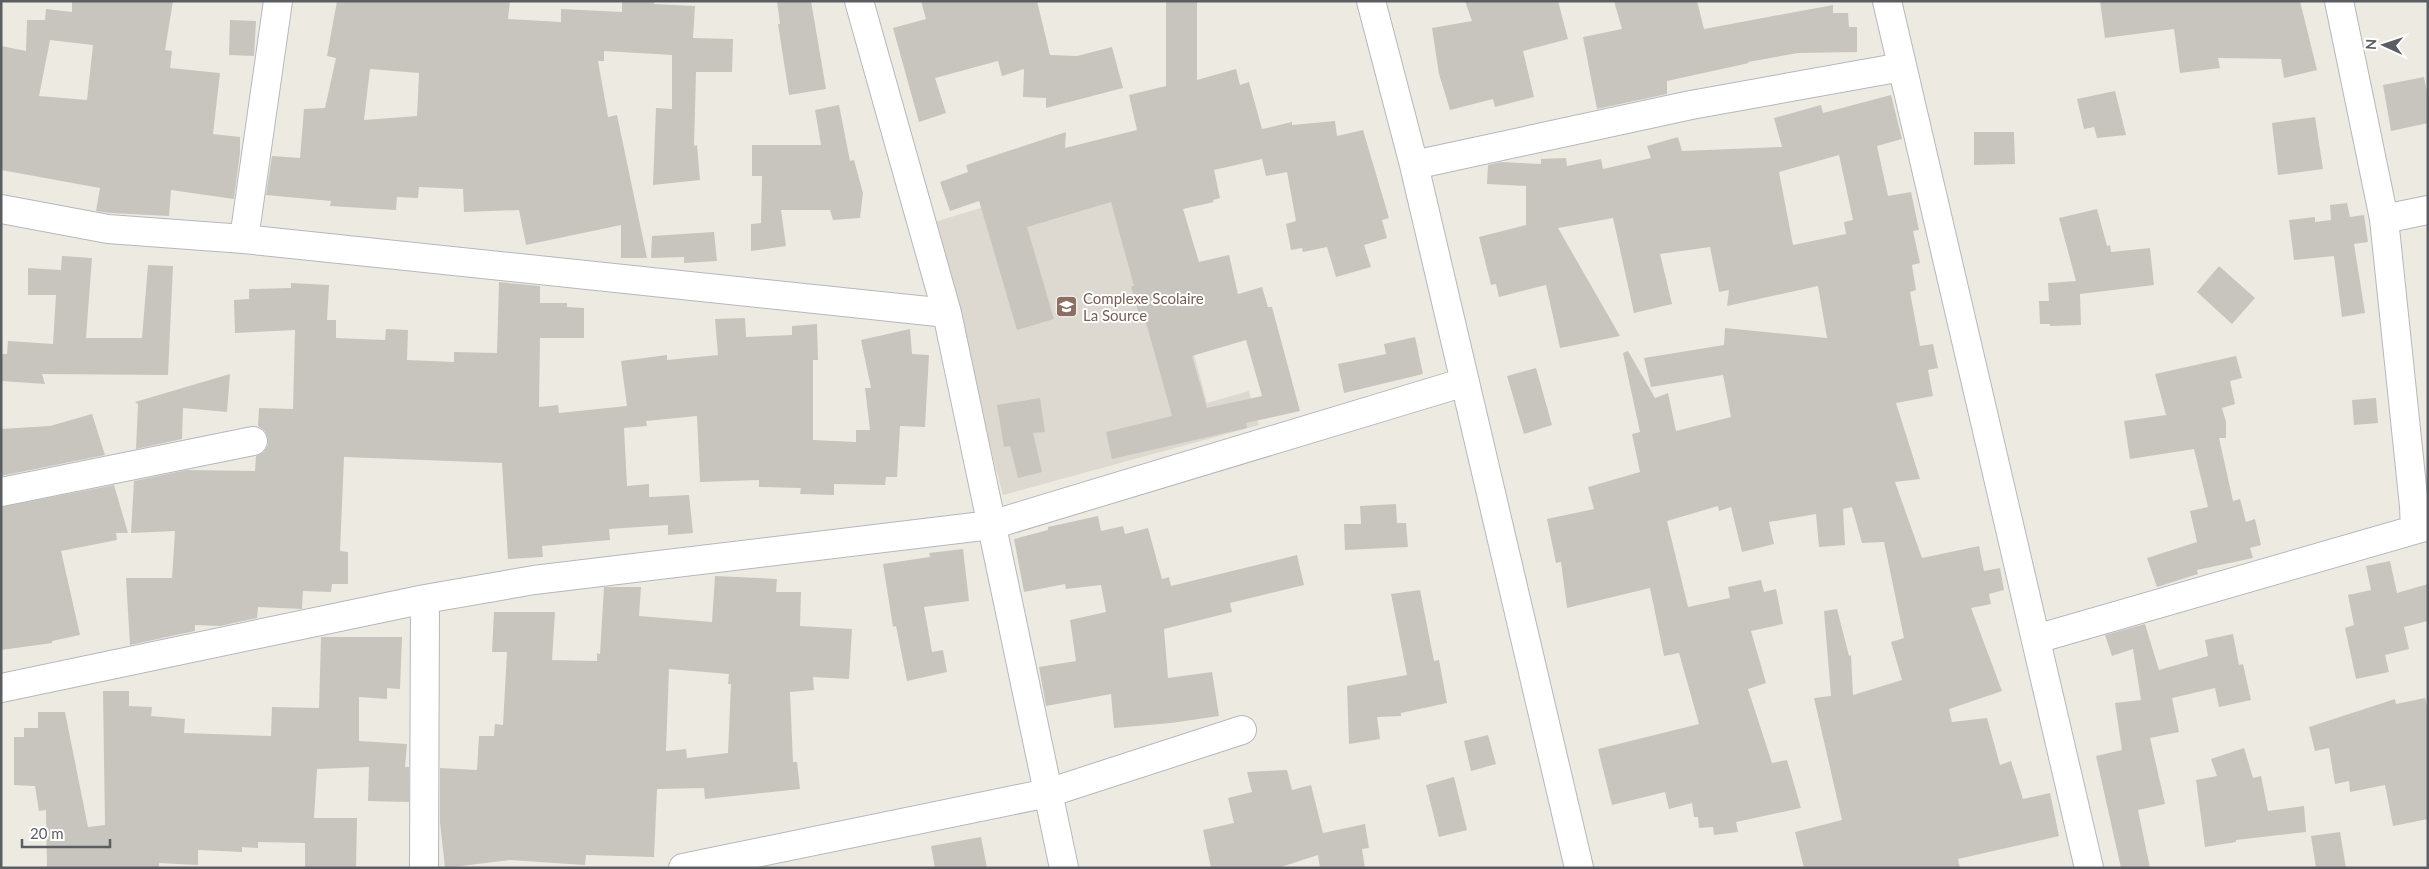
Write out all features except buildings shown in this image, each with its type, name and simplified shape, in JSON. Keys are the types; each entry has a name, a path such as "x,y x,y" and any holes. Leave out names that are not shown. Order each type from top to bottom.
{"street":[{"path":"244,239 278,1"},
{"path":"859,1 947,313 1064,868"},
{"path":"1371,1 1414,165 1579,868"},
{"path":"1887,1 2090,868"},
{"path":"2036,640 2421,528 2414,506 2384,219 2340,1"},
{"path":"1414,165 1691,105 1902,67"},
{"path":"1,209 108,229 244,239 947,313"},
{"path":"2384,219 2428,210"},
{"path":"1,688 425,600 534,580 991,525 1465,382"},
{"path":"1,492 253,441"},
{"path":"424,868 425,600"},
{"path":"683,868 1048,793 1242,730"}],"shaded area":[{"name":"Complexe Scolaire La Source","path":"1097,173 1149,184 1207,403 1249,391 1259,425 1003,495 931,223"}],"place":[{"name":"Complexe Scolaire La Source","path":"1067,307"}]}
